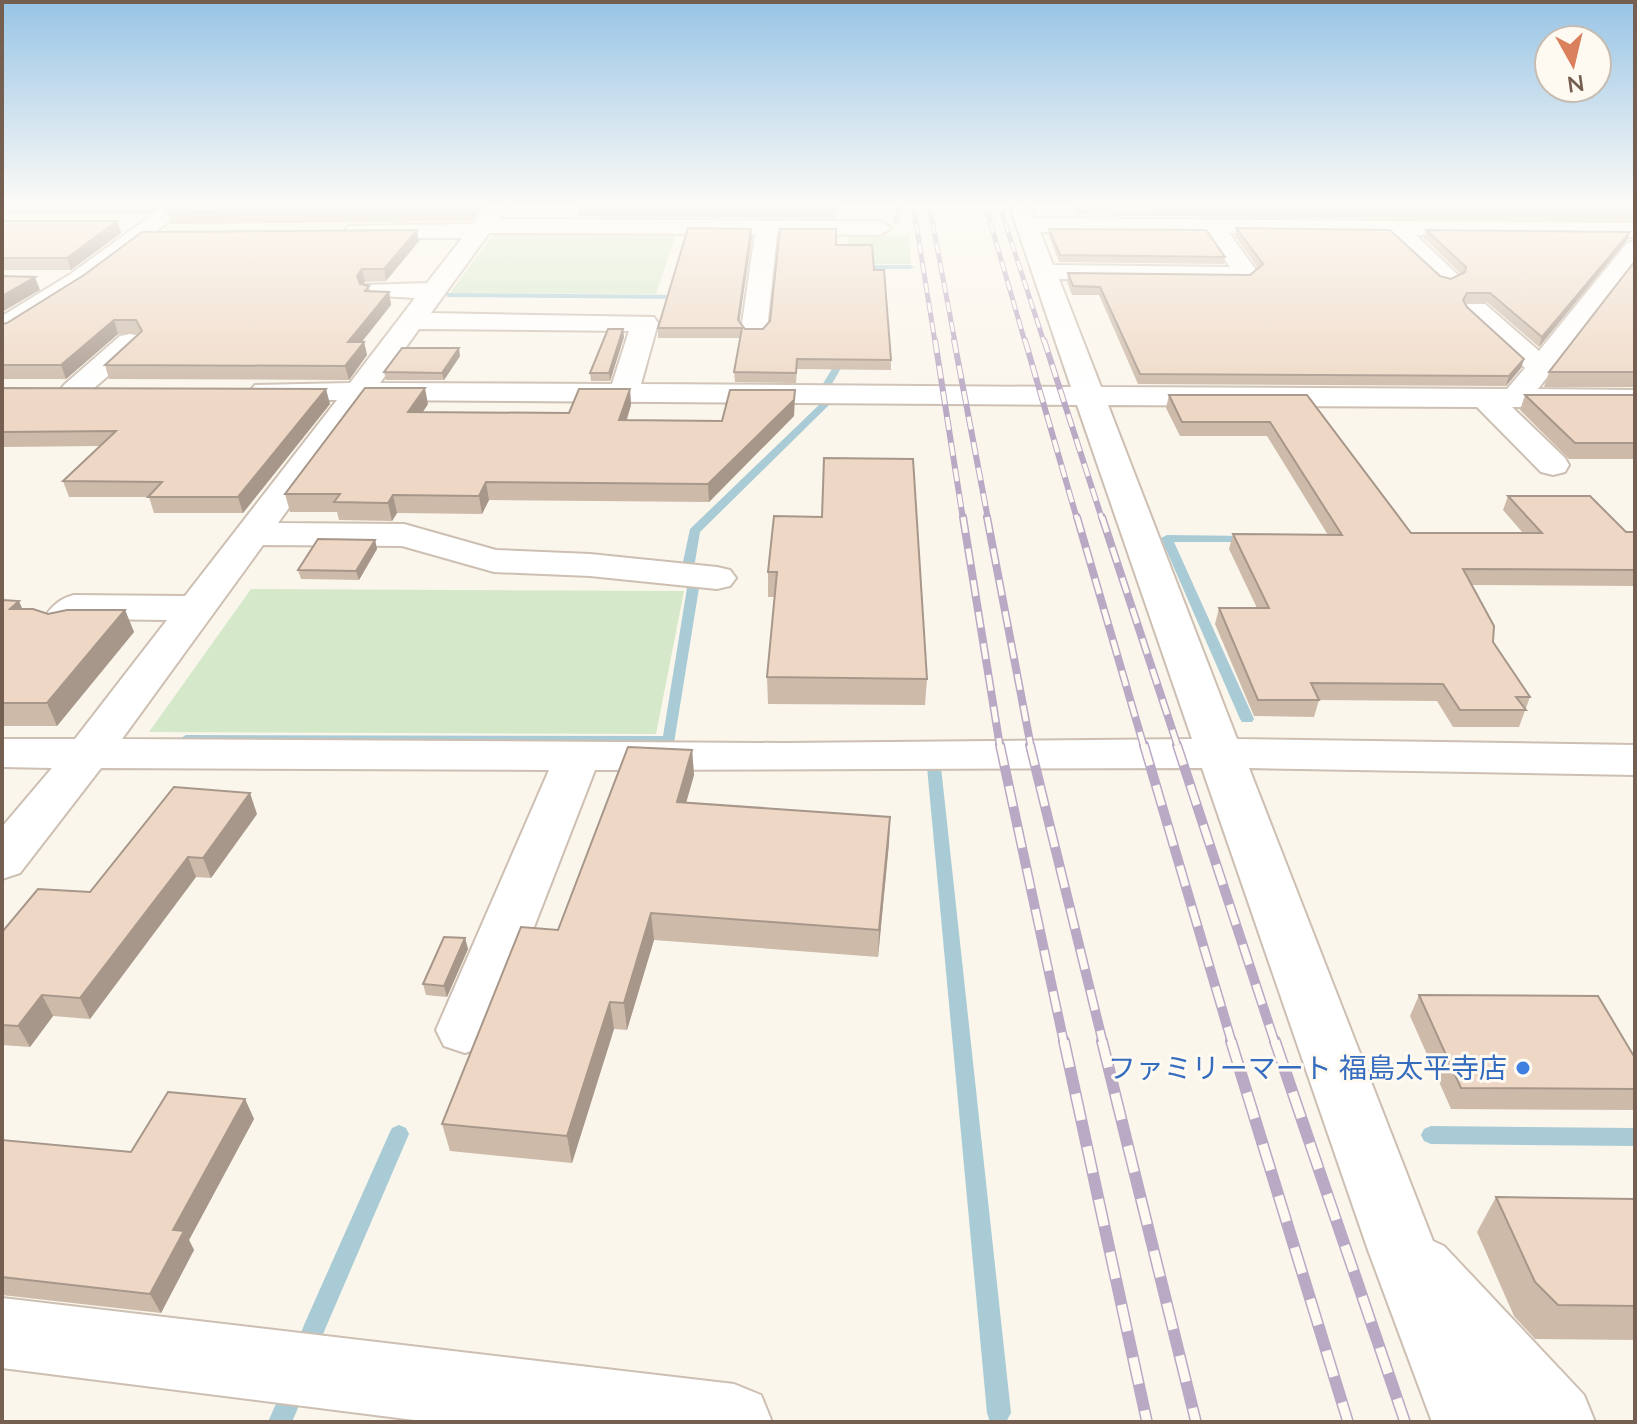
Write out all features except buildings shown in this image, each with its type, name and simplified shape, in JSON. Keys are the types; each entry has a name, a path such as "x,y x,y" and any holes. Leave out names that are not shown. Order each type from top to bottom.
{"street":[{"path":"2,328 89,270"},
{"path":"2,861 87,755 450,270"},
{"path":"754,330 762,270"},
{"path":"1244,270 1247,274 1045,272 1402,1250 1470,1422"},
{"path":"1441,270 1449,278"},
{"path":"1500,399 1540,367 1616,270"},
{"path":"34,280 78,280"},
{"path":"374,290 435,291"},
{"path":"1476,309 1540,367"},
{"path":"412,321 645,323 624,393"},
{"path":"123,390 60,390 130,342"},
{"path":"234,391 1635,399"},
{"path":"1500,399 1553,465"},
{"path":"254,534 404,535 494,561 590,565 717,578"},
{"path":"60,623 74,607 198,608"},
{"path":"2,753 578,756 1222,753 1635,760"},
{"path":"465,1030 578,756"},
{"path":"1402,1250 1557,1422"},
{"path":"2,1333 734,1422"}],"green space":[{"path":"467,270 664,270 656,294 450,293"},
{"path":"251,589 684,591 656,734 149,732"}],"waterway":[{"path":"450,295 684,297"},
{"path":"826,387 844,356"},
{"path":"689,562 694,531 824,405"},
{"path":"1247,719 1167,538 1251,539"},
{"path":"186,739 669,740 693,588"},
{"path":"934,767 999,1413"},
{"path":"312,1333 399,1134"},
{"path":"1431,1135 1635,1137"},
{"path":"280,1422 294,1389"}],"railway":[{"path":"924,270 935,342"},
{"path":"942,270 955,342"},
{"path":"1004,270 1025,342"},
{"path":"1021,270 1044,342"},
{"path":"935,340 963,519"},
{"path":"954,340 988,519"},
{"path":"1025,340 1077,519"},
{"path":"1044,340 1102,519"},
{"path":"963,517 1000,747"},
{"path":"987,517 1031,747"},
{"path":"1077,517 1144,747"},
{"path":"1102,517 1178,747"},
{"path":"1000,745 1064,1043"},
{"path":"1030,745 1103,1043"},
{"path":"1144,745 1232,1043"},
{"path":"1177,745 1275,1043"},
{"path":"1064,1041 1147,1422"},
{"path":"1102,1041 1196,1422"},
{"path":"1231,1041 1348,1422"},
{"path":"1275,1041 1405,1422"}],"place":[{"name":"ファミリーマート 福島太平寺店","path":"1523,1068"}]}
